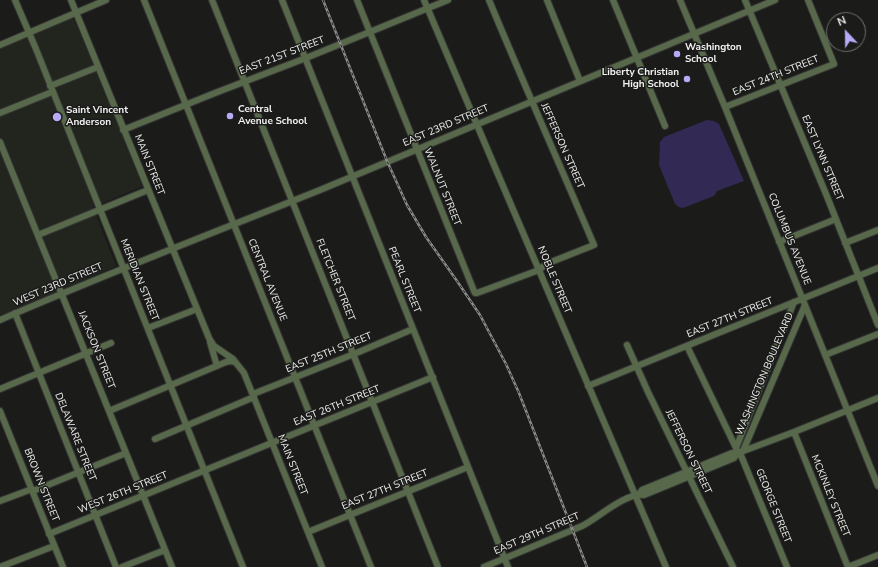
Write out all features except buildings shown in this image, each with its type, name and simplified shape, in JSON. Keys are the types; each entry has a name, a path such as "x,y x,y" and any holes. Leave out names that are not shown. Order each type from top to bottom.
{"street":[{"name":"MERIDIAN STREET","path":"15,0 243,567"},
{"name":"MAIN STREET","path":"71,0 197,308 217,366"},
{"path":"0,45 106,0"},
{"name":"CENTRAL AVENUE","path":"144,0 371,567"},
{"name":"FLETCHER STREET","path":"212,0 409,491 438,567"},
{"name":"PEARL STREET","path":"282,0 508,567"},
{"name":"WALNUT STREET","path":"357,0 475,293 539,270"},
{"name":"NOBLE STREET","path":"424,0 588,386 637,495 666,567"},
{"name":"EAST 21ST STREET","path":"123,130 448,0"},
{"name":"JEFFERSON STREET","path":"489,0 594,245 546,264 539,270"},
{"path":"547,0 580,81"},
{"path":"613,0 665,126"},
{"name":"COLUMBUS AVENUE","path":"680,0 725,107 878,486"},
{"name":"EAST LYNN STREET","path":"745,0 836,219 878,325"},
{"name":"EAST 23RD STREET","path":"124,269 293,201 775,0"},
{"name":"EAST 24TH STREET","path":"725,107 834,64 808,0"},
{"path":"0,113 98,66"},
{"name":"JACKSON STREET","path":"0,142 172,567"},
{"path":"38,235 148,190"},
{"path":"779,242 836,219"},
{"path":"845,243 878,230"},
{"name":"EAST 27TH STREET","path":"588,386 794,302 803,302 878,268"},
{"name":"WEST 23RD STREET","path":"0,320 124,269"},
{"name":"WASHINGTON BOULEVARD","path":"739,451 794,302"},
{"name":"WASHINGTON BOULEVARD","path":"739,451 803,302"},
{"path":"148,328 197,308"},
{"name":"DELAWARE STREET","path":"16,313 116,567"},
{"name":"EAST 25TH STREET","path":"155,439 295,377 413,330"},
{"path":"825,355 878,334"},
{"name":"MAIN STREET","path":"208,338 214,346 230,357 244,373 322,567"},
{"path":"0,390 111,343"},
{"name":"JEFFERSON STREET","path":"627,345 648,392 733,567"},
{"name":"GEORGE STREET","path":"687,346 739,451 787,567"},
{"path":"109,411 217,366 228,362 235,362"},
{"name":"EAST 26TH STREET","path":"205,470 433,378"},
{"name":"EAST 29TH STREET","path":"484,567 582,526 607,509 637,495 642,490 734,458 739,451 794,432 878,398"},
{"name":"BROWN STREET","path":"0,411 63,567"},
{"name":"MCKINLEY STREET","path":"794,432 848,567"},
{"path":"0,501 126,453"},
{"name":"EAST 27TH STREET","path":"308,532 468,467"},
{"name":"WEST 26TH STREET","path":"49,534 205,470"},
{"path":"0,567 54,546"},
{"path":"122,567 164,550"},
{"path":"848,567 878,554"}],"shaded area":[{"name":"Saint Vincent Anderson","path":"72,18 75,20 143,186 93,207 116,266 0,316 0,49"},
{"path":"707,120 714,121 719,124 744,181 717,191 714,196 683,208 679,207 675,204 659,165 660,142 664,137"}],"railway":[{"path":"323,0 387,161 407,205 426,237 480,315 506,364 519,393 587,567"}],"place":[{"name":"Washington School","path":"677,54"},
{"name":"Liberty Christian High School","path":"687,79"},
{"name":"Central Avenue School","path":"230,116"},
{"name":"Saint Vincent Anderson","path":"57,117"}]}
